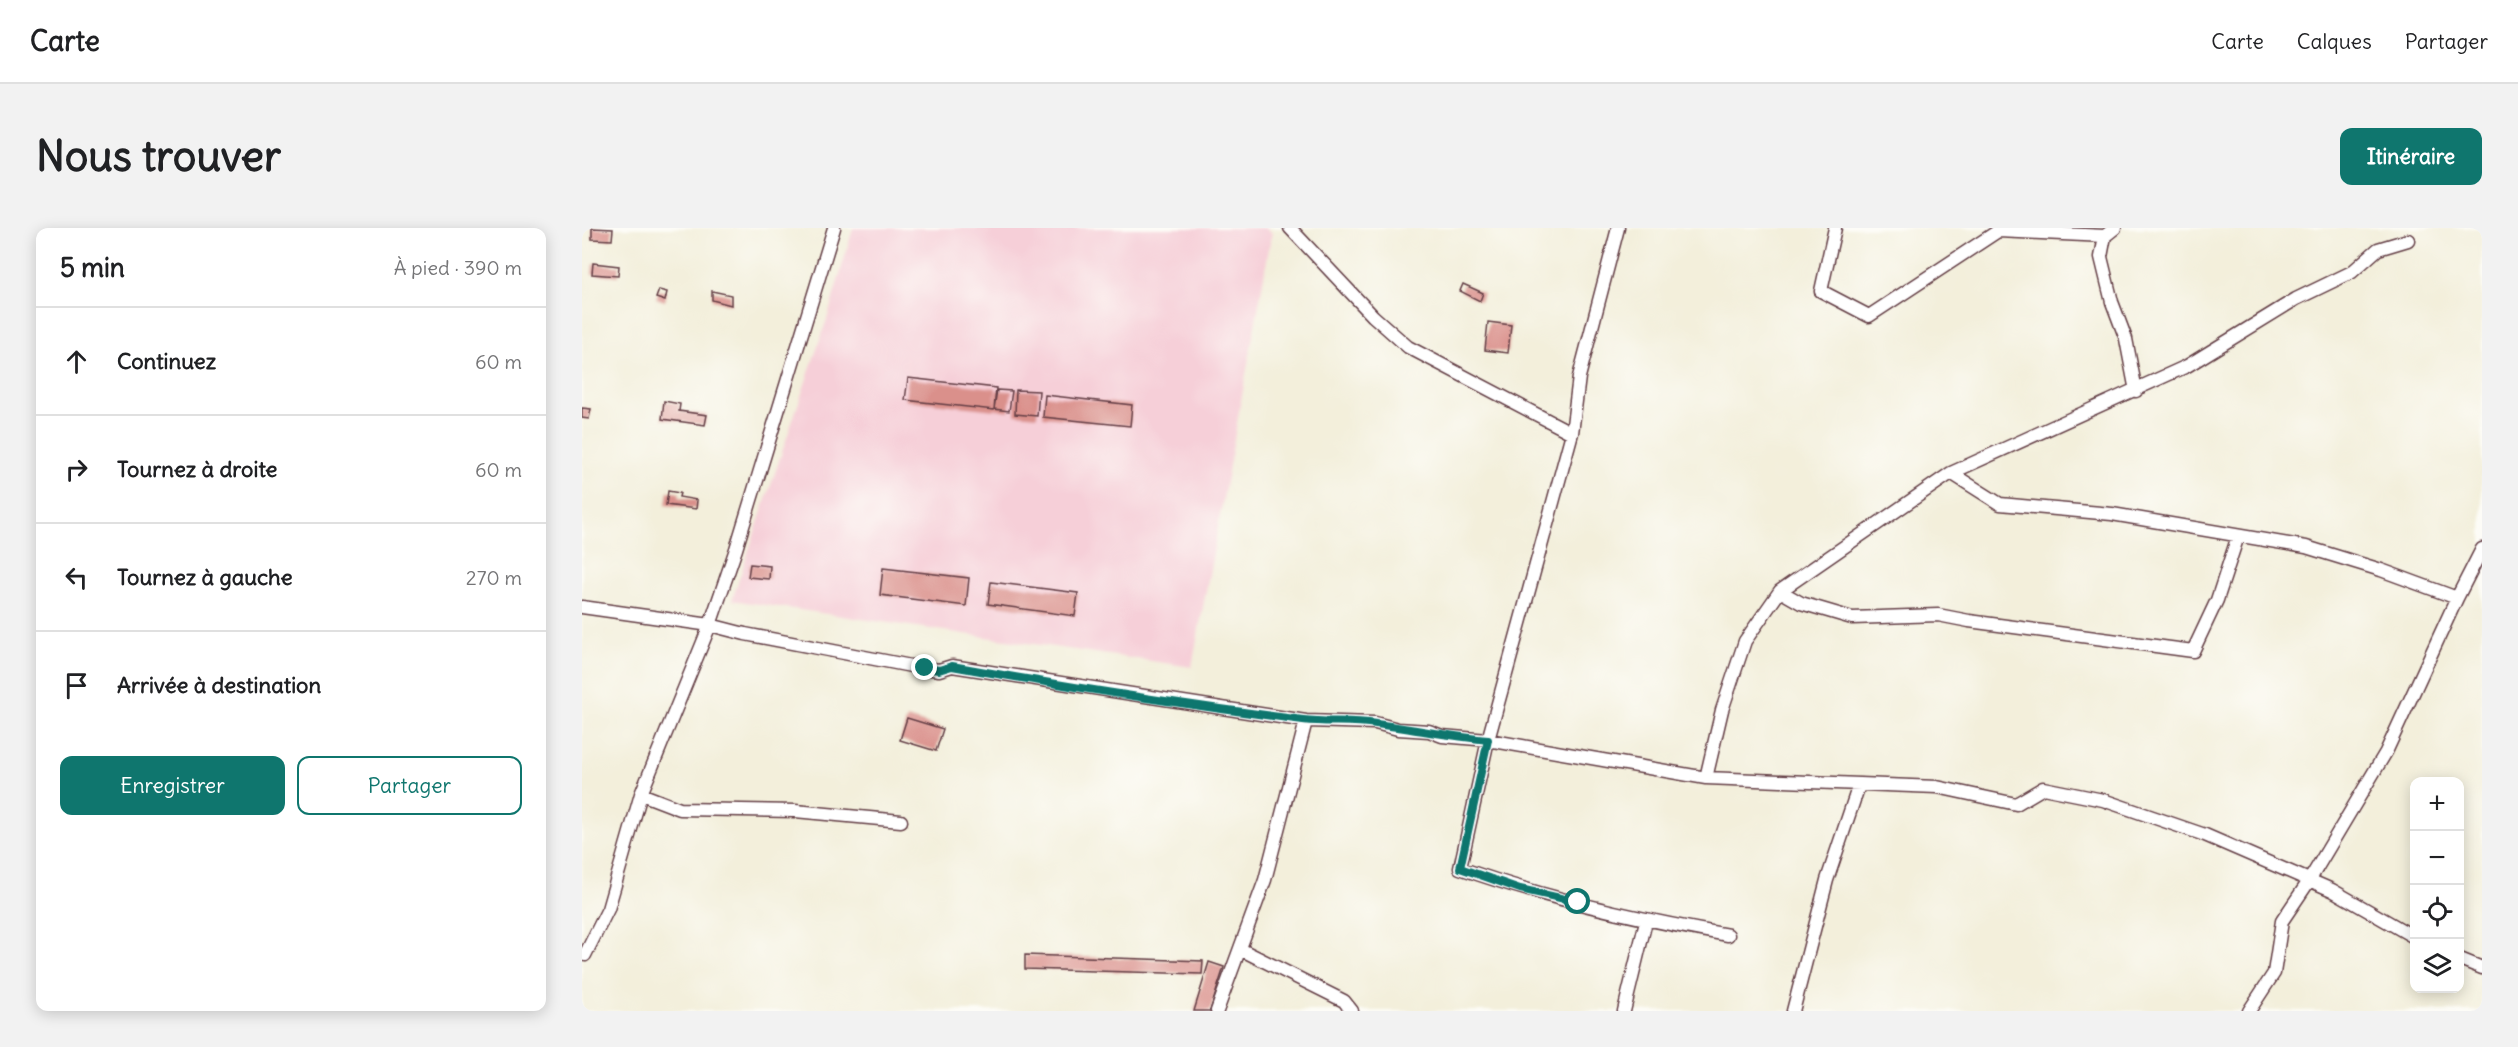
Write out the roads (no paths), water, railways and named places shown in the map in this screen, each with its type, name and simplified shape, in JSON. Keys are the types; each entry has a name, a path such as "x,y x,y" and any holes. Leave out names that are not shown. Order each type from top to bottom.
{"street":[{"path":"582,954 585,955 608,909 640,794 710,625 736,549 834,228"},
{"path":"1290,228 1373,316 1408,347 1572,433"},
{"path":"1618,228 1578,377 1572,433 1488,740 1460,868 1520,889 1646,921 1728,935"},
{"path":"1835,228 1821,291 1869,316 1998,230 2110,232 2101,257 2112,302 2126,339 2136,390"},
{"path":"1706,778 1722,710 1745,641 1780,591 1951,473 2187,366 2296,299 2352,272 2378,249 2408,240"},
{"path":"1951,473 2000,504 2112,514 2306,547 2381,570 2457,598"},
{"path":"1780,591 1801,603 1852,618 1938,615 2193,651 2217,600 2238,536"},
{"path":"2249,1011 2274,973 2282,921 2309,881 2386,752 2482,549"},
{"path":"582,607 710,625 745,634 939,670 952,666 1306,721 1375,723 1398,729 1430,731 1442,736 1488,740 1706,778 1937,787 2016,804 2043,788 2103,800 2205,835 2332,890 2410,934"},
{"path":"1216,1011 1265,880 1306,721"},
{"path":"1793,1011 1827,880 1859,785"},
{"path":"640,794 680,809 795,811 901,821"},
{"path":"1624,1011 1646,921"},
{"path":"1240,950 1344,1001 1352,1011"},
{"path":"2464,961 2482,968"}]}
